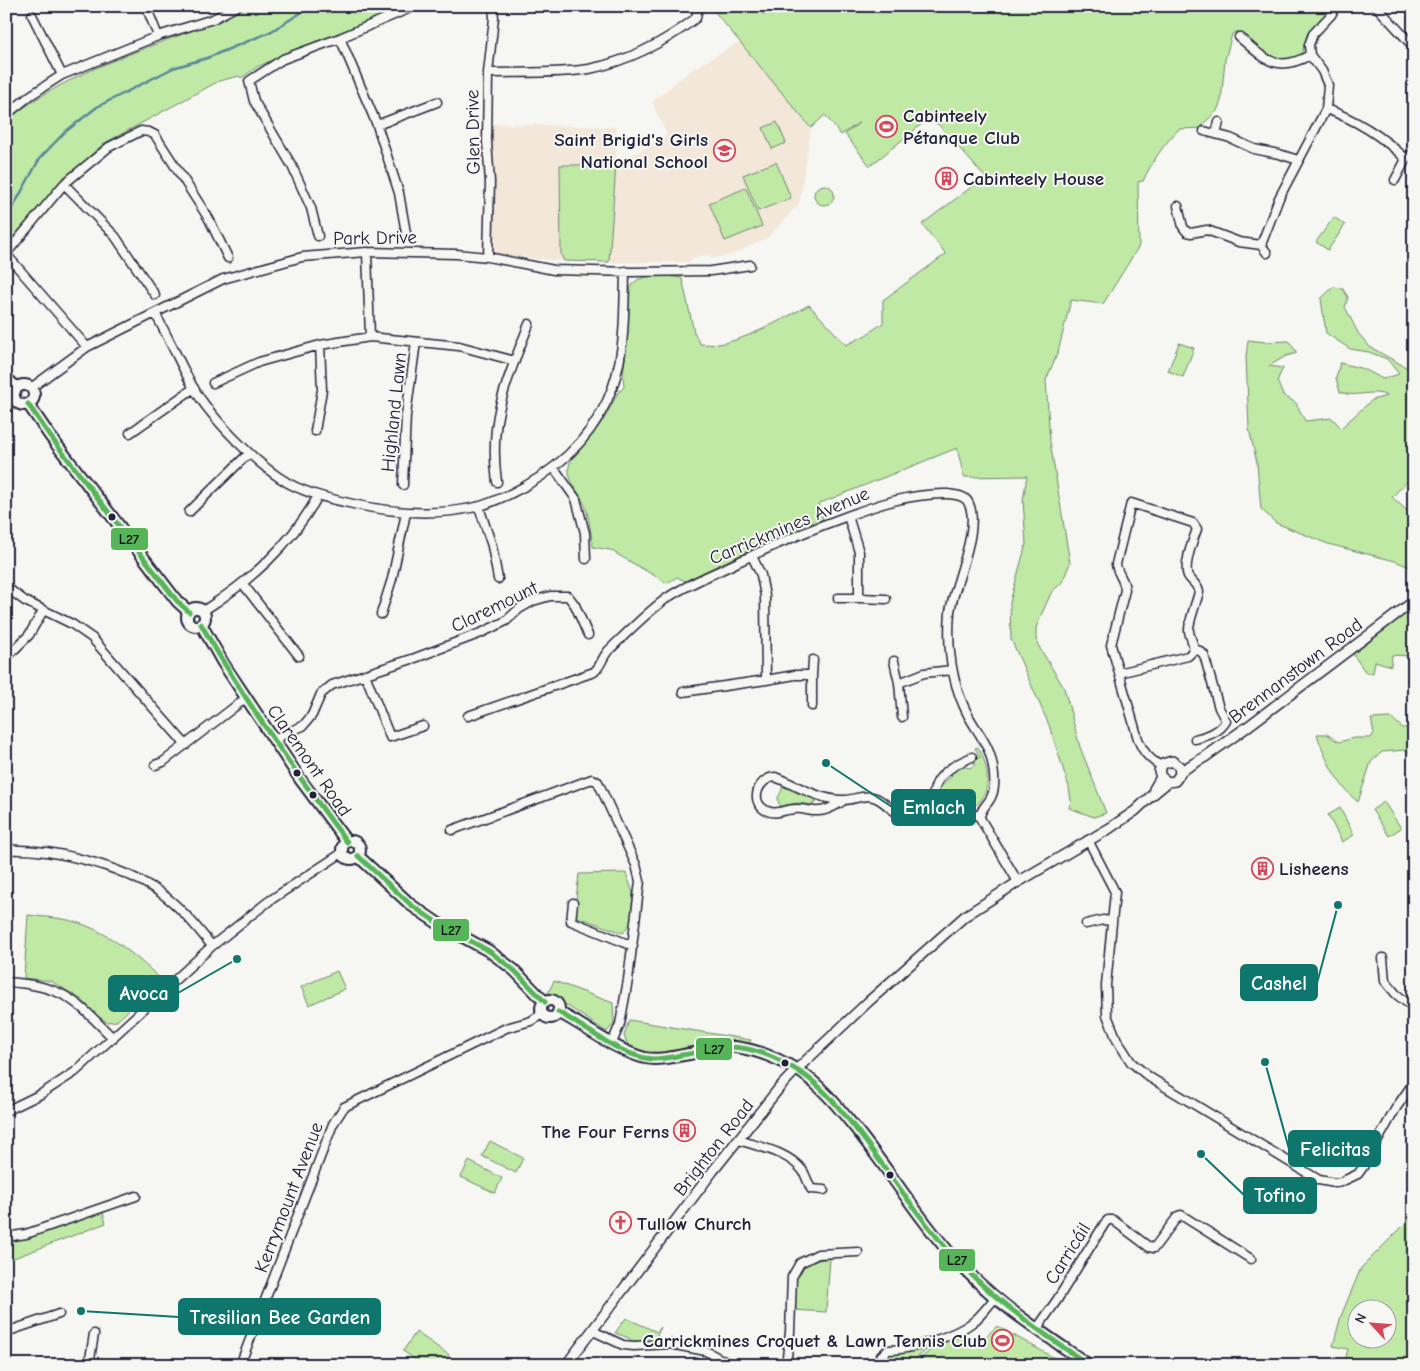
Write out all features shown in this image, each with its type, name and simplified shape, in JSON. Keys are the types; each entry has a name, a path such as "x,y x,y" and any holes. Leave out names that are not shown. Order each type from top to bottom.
{"main road":[{"path":"6,378 17,388"},
{"path":"22,385 31,388 33,397 28,404 22,405 15,399 14,393 17,388 22,385"},
{"path":"28,404 50,436 165,585 183,608 189,612"},
{"path":"196,608 203,612 204,619 201,624 195,626 190,624 187,619 189,612 196,608"},
{"name":"Claremont Road","path":"201,624 246,698 300,779 347,842"},
{"path":"354,841 359,846 358,856 350,859 342,854 343,845 354,841"},
{"path":"358,856 411,905 439,924 489,951 514,970 545,1002"},
{"path":"554,1001 558,1006 556,1016 550,1018 542,1014 541,1008 545,1002 554,1001"},
{"path":"558,1012 612,1043 644,1058 659,1060 717,1048 735,1047 780,1060 813,1081 843,1112 918,1214 948,1251 995,1298 1036,1330 1089,1365"}],"street":[{"path":"146,6 158,36"},
{"path":"6,115 31,95 62,75 158,36 213,19 237,6"},
{"path":"318,236 311,208 292,166 254,101 249,81 283,59 340,38 415,6"},
{"name":"Glen Drive","path":"488,257 488,72 494,18 493,6"},
{"path":"488,72 588,69 649,48 677,33 696,18 698,6"},
{"path":"1261,245 1274,207 1326,109 1327,81 1308,50 1310,39 1336,6"},
{"path":"1376,6 1414,48"},
{"path":"32,15 62,75"},
{"path":"1239,37 1266,59 1279,64 1296,62 1310,56"},
{"path":"340,38 377,126 399,193 406,233"},
{"path":"377,126 437,102"},
{"path":"1326,109 1341,114 1368,128 1406,159"},
{"path":"1216,134 1219,122"},
{"path":"87,347 6,254 64,184 109,147 141,131 155,135 209,219 228,258"},
{"path":"1204,131 1254,149 1298,160"},
{"path":"1395,180 1406,159 1414,152"},
{"path":"64,184 115,236 154,296"},
{"path":"1178,206 1183,227 1187,232 1206,230 1242,243 1261,245 1267,253"},
{"path":"367,252 370,338"},
{"name":"Park Drive","path":"31,388 87,347 223,279 302,257 367,252 456,254 488,257 554,270 706,271 750,265"},
{"path":"155,313 194,388 216,417 249,453 288,483 318,496 371,508 406,513 436,512 479,507 524,487 554,468 574,449 594,425 604,408 618,370 622,341 625,271"},
{"path":"497,482 494,455 495,427 502,394 529,324"},
{"path":"213,382 259,362 320,345 370,338 459,346 515,361"},
{"name":"Highland Lawn","path":"403,485 406,415 416,342"},
{"path":"315,431 322,390 320,345"},
{"path":"130,433 194,388"},
{"path":"189,512 249,453"},
{"path":"554,468 576,499 585,533 586,559"},
{"name":"Carrickmines Avenue","path":"468,716 594,672 608,651 667,598 685,587 785,540 901,498 941,494 957,495 967,501 971,516 969,544 956,583 950,611 949,639 952,670 964,706 989,750 992,760 993,792 980,815"},
{"path":"203,612 243,584 282,548 318,496"},
{"path":"1119,673 1188,656 1194,649 1189,630 1199,592 1197,586 1188,576 1186,567 1196,529 1193,522 1131,503 1116,564 1116,569 1125,587 1111,644 1119,673 1140,745 1144,753 1161,766 1160,773 1165,780"},
{"path":"479,507 492,546 498,579"},
{"path":"381,614 392,579 406,513"},
{"path":"848,516 859,552 860,598"},
{"path":"752,556 761,576 766,596 766,680"},
{"path":"243,584 299,656"},
{"path":"6,587 43,611 72,624 92,638 186,744"},
{"name":"Claremount","path":"274,740 303,726 312,715 321,694 332,685 481,633 506,621 519,609 550,596 568,596 575,605 588,635"},
{"path":"838,598 886,599"},
{"name":"Brennanstown Road","path":"1161,766 1167,761 1179,767 1205,757 1414,601"},
{"path":"6,658 29,635 43,611"},
{"path":"1194,649 1204,655 1219,708 1226,721 1223,726 1212,734 1195,740"},
{"path":"812,706 813,660"},
{"path":"894,661 899,683 902,717"},
{"path":"899,683 924,674 952,670"},
{"path":"365,674 390,737 422,726"},
{"path":"683,692 795,675 812,675"},
{"path":"155,765 163,762 246,698"},
{"path":"935,815 933,795 938,781 953,766 972,757"},
{"name":"Brennanstown Road","path":"796,1070 965,916 1135,811 1165,780 1177,779 1179,767"},
{"path":"843,801 821,796 775,777 769,777 761,783 757,795 761,806 765,810 774,813 794,809 818,812 834,807 843,801 868,796 876,798 894,812 903,816 980,815 1018,882"},
{"path":"452,830 592,779 598,782 636,865 640,880 620,1024 612,1043"},
{"path":"1088,840 1115,892 1106,985 1107,1015 1117,1040 1131,1062 1149,1077 1319,1180 1335,1183 1358,1174 1396,1108 1414,1082"},
{"path":"6,850 25,850 76,859 104,866 127,875 157,890 174,904 212,946"},
{"path":"6,1111 56,1085 81,1067 212,946 269,901 342,854"},
{"path":"573,903 571,921 632,946"},
{"path":"1086,924 1103,920 1112,921"},
{"path":"1382,958 1385,980 1396,994 1414,1008"},
{"path":"6,982 41,985 65,995 76,1002 113,1038"},
{"name":"Kerrymount Avenue","path":"240,1365 333,1124 344,1108 506,1028 530,1021 542,1014"},
{"name":"Brighton Road","path":"566,1365 708,1178 780,1087 796,1070"},
{"path":"739,1140 767,1149 794,1161 804,1172 811,1189 824,1190"},
{"path":"6,1237 26,1234 136,1196"},
{"name":"Carricáil","path":"1036,1330 1108,1220 1113,1220 1154,1248 1178,1216 1181,1215 1251,1259"},
{"path":"786,1365 790,1332 792,1277 800,1263 818,1254 858,1252"},
{"path":"882,1365 882,1356 888,1350 900,1350 955,1333 974,1322 995,1298"},
{"path":"6,1332 59,1314"},
{"path":"593,1331 623,1345 670,1344 706,1351 731,1365"},
{"path":"89,1365 94,1334"}],"shaded area":[{"name":"Saint Brigid's Girls National School","path":"740,42 811,128 799,204 767,238 731,255 713,258 708,255 701,256 692,258 689,262 609,262 616,166 561,165 561,255 564,261 501,256 494,251 490,124 616,127 616,165 667,135 652,102 691,70"}],"green space":[{"path":"250,6 405,6 281,56 257,67 241,78 239,76 219,81 103,144 60,184 14,236 6,239 6,121 34,101 93,69"},
{"path":"710,6 1330,6 1324,16 1307,35 1302,53 1293,59 1285,61 1268,56 1239,32 1232,34 1225,60 1221,101 1217,111 1203,124 1203,128 1179,129 1159,153 1143,181 1138,182 1139,246 1103,304 1071,300 1058,352 1046,380 1050,442 1070,563 1062,583 1052,591 1042,613 1036,628 1036,638 1038,645 1064,688 1080,747 1106,813 1094,817 1069,808 1071,801 1069,787 1049,725 1011,639 1010,602 1026,544 1023,500 1027,476 964,477 957,448 818,504 823,519 795,529 685,581 677,577 667,583 610,550 593,547 585,505 570,475 570,462 604,419 618,393 624,387 623,374 630,290 633,284 644,277 652,276 682,278 694,332 700,344 730,342 765,328 809,305 846,345 866,335 883,323 883,300 946,254 922,224 985,177 939,125 928,119 870,166 845,134 860,122 841,135 825,115 811,128"},
{"path":"777,122 786,143 772,149 763,128"},
{"path":"776,162 791,198 758,211 743,175"},
{"path":"560,165 616,165 609,262 564,261 561,255"},
{"path":"824,185 831,188 834,195 831,202 824,205 817,202 814,195 817,188"},
{"path":"746,188 762,226 725,241 709,203"},
{"path":"1334,217 1345,225 1328,250 1316,242"},
{"path":"1333,287 1342,288 1348,297 1345,307 1358,333 1370,347 1414,373 1414,474 1392,497 1414,517 1414,569 1395,561 1328,544 1276,523 1261,509 1257,463 1249,429 1246,357 1248,340 1266,342 1289,341 1297,353 1286,356 1269,366 1283,368 1277,381 1283,395 1296,403 1305,421 1332,418 1341,428 1372,400 1387,396 1376,393 1346,394 1340,392 1336,378 1340,363 1364,369 1383,379 1399,374 1387,359 1369,352 1350,349 1326,333 1321,299"},
{"path":"1179,343 1194,348 1183,377 1168,371"},
{"path":"1414,607 1414,655 1392,655 1391,666 1375,661 1373,673 1366,673 1353,654"},
{"path":"1391,718 1403,728 1414,728 1414,758 1405,750 1382,752 1371,762 1358,802 1338,780 1317,734 1327,734 1339,742 1354,738 1371,738 1374,733 1371,719"},
{"path":"978,747 987,771 986,789 983,796 971,808 941,812 937,798 941,784 943,785 952,775 950,773 962,766 970,768 975,764 974,760 980,757 975,748"},
{"path":"782,786 802,795 804,792 817,798 816,803 813,803 813,805 797,803 781,806 778,800"},
{"path":"1384,802 1401,828 1389,836 1372,810"},
{"path":"1340,808 1354,835 1342,842 1328,815"},
{"path":"626,873 633,893 631,923 623,933 574,916 579,874"},
{"path":"28,915 63,919 104,934 128,950 161,979 117,1021 107,1022 99,1017 82,1000 51,981 24,978"},
{"path":"337,971 345,989 309,1005 301,987"},
{"path":"554,981 613,1003 614,1023 607,1032 548,993"},
{"path":"629,1020 751,1040 747,1047 708,1045 687,1047 652,1057 630,1050 624,1036"},
{"path":"490,1141 523,1158 516,1173 482,1156"},
{"path":"469,1161 502,1178 495,1193 461,1177"},
{"path":"103,1213 106,1223 6,1261 6,1242 89,1215"},
{"path":"1410,1219 1414,1224 1414,1365 1344,1365 1348,1349 1333,1346 1341,1316 1348,1299 1348,1348 1398,1348 1398,1298 1348,1298 1361,1268"},
{"path":"830,1258 826,1312 793,1310 798,1273 808,1263"},
{"path":"626,1318 657,1332 661,1327 654,1341 631,1341 629,1338 615,1333"},
{"name":"Carrickmines Croquet & Lawn Tennis Club","path":"997,1326 1067,1365 913,1365 933,1348 963,1333 974,1348"},
{"path":"416,1332 449,1355 443,1365 423,1365 403,1351"},
{"path":"934,1344 908,1365 887,1365 885,1361 888,1354 911,1352"}],"waterway":[{"path":"6,213 13,207 40,158 65,132 97,107 173,68 207,58 270,32 312,6"},
{"path":"763,13 770,6"}],"transit line":[{"name":"L27","path":"28,404 50,436 177,601 189,612"},
{"name":"L27","path":"201,624 271,735 347,842"},
{"name":"L27","path":"358,856 411,905 439,924 489,951 514,970 545,1002"},
{"name":"L27","path":"558,1012 633,1055 654,1059 716,1048 745,1048 773,1057 806,1076 821,1088 840,1109 952,1255 1007,1306 1089,1365"}],"place":[{"name":"Cabinteely Pétanque Club","path":"887,126"},
{"name":"Saint Brigid's Girls National School","path":"724,150"},
{"name":"Cabinteely House","path":"947,178"},
{"name":"Emlach","path":"826,763"},
{"name":"Lisheens","path":"1263,868"},
{"name":"Cashel","path":"1338,905"},
{"name":"Avoca","path":"237,959"},
{"name":"Felicitas","path":"1265,1062"},
{"name":"The Four Ferns","path":"685,1131"},
{"name":"Tofino","path":"1201,1154"},
{"name":"Tullow Church","path":"621,1223"},
{"name":"Tresilian Bee Garden","path":"81,1311"},
{"name":"Carrickmines Croquet & Lawn Tennis Club","path":"1003,1340"}]}
